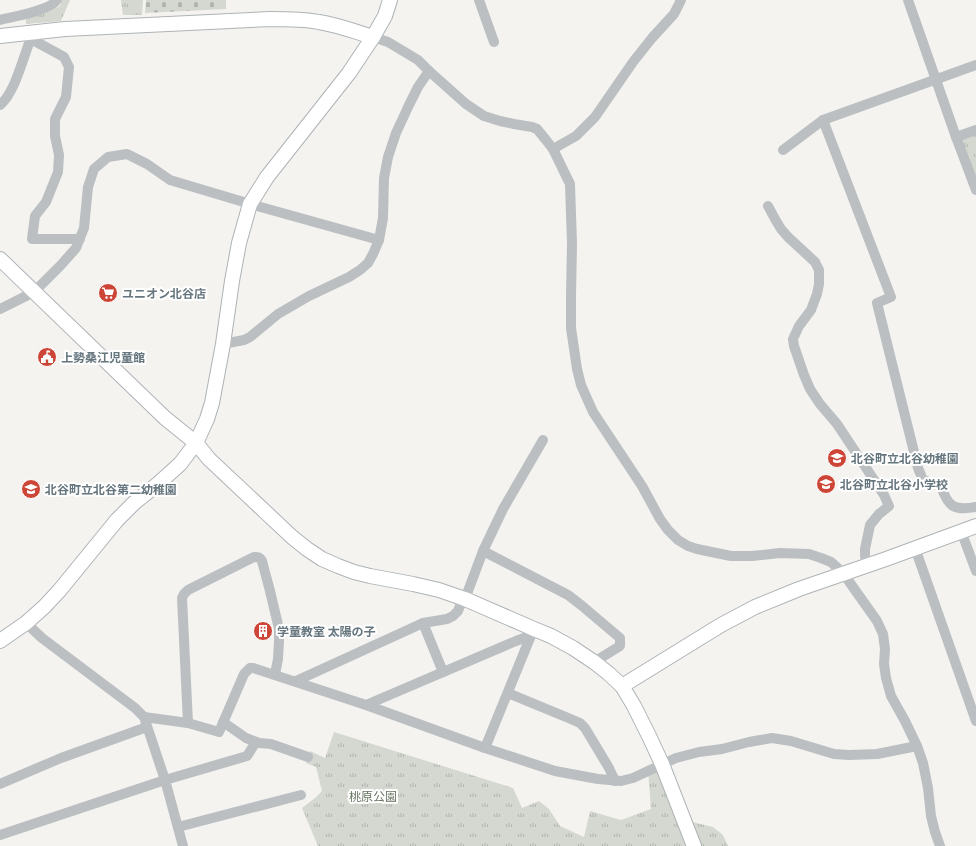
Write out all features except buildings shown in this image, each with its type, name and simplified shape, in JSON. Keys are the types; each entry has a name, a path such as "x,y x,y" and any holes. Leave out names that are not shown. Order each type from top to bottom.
{"street":[{"path":"0,20 28,14 49,6 57,0"},
{"path":"0,641 26,623 44,607 59,591 116,520 180,464 196,443 208,419 212,403 224,344 232,281 239,243 250,204 267,176 349,73 374,37 385,16 390,0"},
{"path":"479,0 494,42"},
{"path":"553,149 576,136 595,117 633,62 674,14 682,0"},
{"path":"908,0 976,190"},
{"path":"0,36 32,35 132,25 270,19 319,22 388,42 418,60 466,104 484,116 500,122 537,129 553,149 570,184 572,244 571,328 577,368 582,385 594,412 642,486 660,519 678,540 697,549 731,556 752,556 780,553 809,554 830,562 843,573 877,621 883,634 886,678 891,696 917,746 923,763 928,788 931,816 940,846"},
{"path":"2,100 14,86 32,35"},
{"path":"32,35 64,57 69,67 66,97 55,119 55,136 59,155 58,172 46,202 35,216 32,239 80,239"},
{"path":"783,150 823,120 976,65"},
{"path":"224,344 244,340 250,337 278,314 309,296 349,277 368,263 379,240 383,218 384,178 388,157 396,133 409,105 418,87 429,71"},
{"path":"823,120 891,297 877,303 918,468 923,480 942,486 944,496 951,506 967,509 976,507"},
{"path":"956,137 976,130"},
{"path":"0,308 34,292 76,248 84,228 88,187 94,169 108,156 127,154 147,164 170,180 379,240"},
{"path":"768,206 781,229 815,262 818,270 819,284 811,310 799,326 793,340 804,375 816,399 837,424 884,495 889,506 879,514 870,525 865,549 867,565"},
{"path":"0,259 165,418 196,443 209,459 292,537 307,549 322,559 354,572 439,590 464,599 532,634 551,636 594,662 622,686 634,706 662,764 694,846"},
{"path":"296,681 423,624 447,619 453,616 458,611 464,599 483,551 503,509 543,440"},
{"path":"622,686 721,625 755,607 798,589 976,526"},
{"path":"961,531 976,571"},
{"path":"915,548 976,721"},
{"path":"483,551 568,595 582,605 620,638 620,646 594,662"},
{"path":"188,723 182,598 188,590 257,557 262,561 279,629 278,659 275,674"},
{"path":"26,623 42,638 135,708 145,722 165,780 183,846"},
{"path":"423,624 443,672"},
{"path":"366,705 532,634"},
{"path":"485,748 532,634"},
{"path":"0,784 145,722 188,723 219,732 244,674 250,668 296,681 485,748 555,771 615,781 633,778 676,758 772,738 791,741 834,754 849,756 877,754 917,746"},
{"path":"508,693 576,721 582,726 609,768 615,781"},
{"path":"223,722 246,738 256,742 271,744 308,757"},
{"path":"0,835 165,780 247,756 256,742"},
{"path":"178,828 301,795"}],"green space":[{"path":"62,0 70,0 61,21 26,24 26,18 45,13 60,6"},
{"path":"121,0 143,0 142,15 123,15"},
{"path":"146,0 226,0 226,9 145,13"},
{"path":"976,129 976,190 956,136"},
{"name":"桃原公園","path":"334,732 513,788 522,808 539,801 549,809 560,826 584,837 590,811 621,820 651,809 648,770 662,764 684,820 713,827 723,835 728,846 318,846 302,808 322,791 316,767 306,763 310,751 325,758"}],"place":[{"name":"ユニオン北谷店","path":"108,293"},
{"name":"上勢桑江児童館","path":"47,357"},
{"name":"北谷町立北谷幼稚園","path":"837,458"},
{"name":"北谷町立北谷小学校","path":"826,484"},
{"name":"北谷町立北谷第二幼稚園","path":"31,489"},
{"name":"学童教室 太陽の子","path":"263,631"}]}
